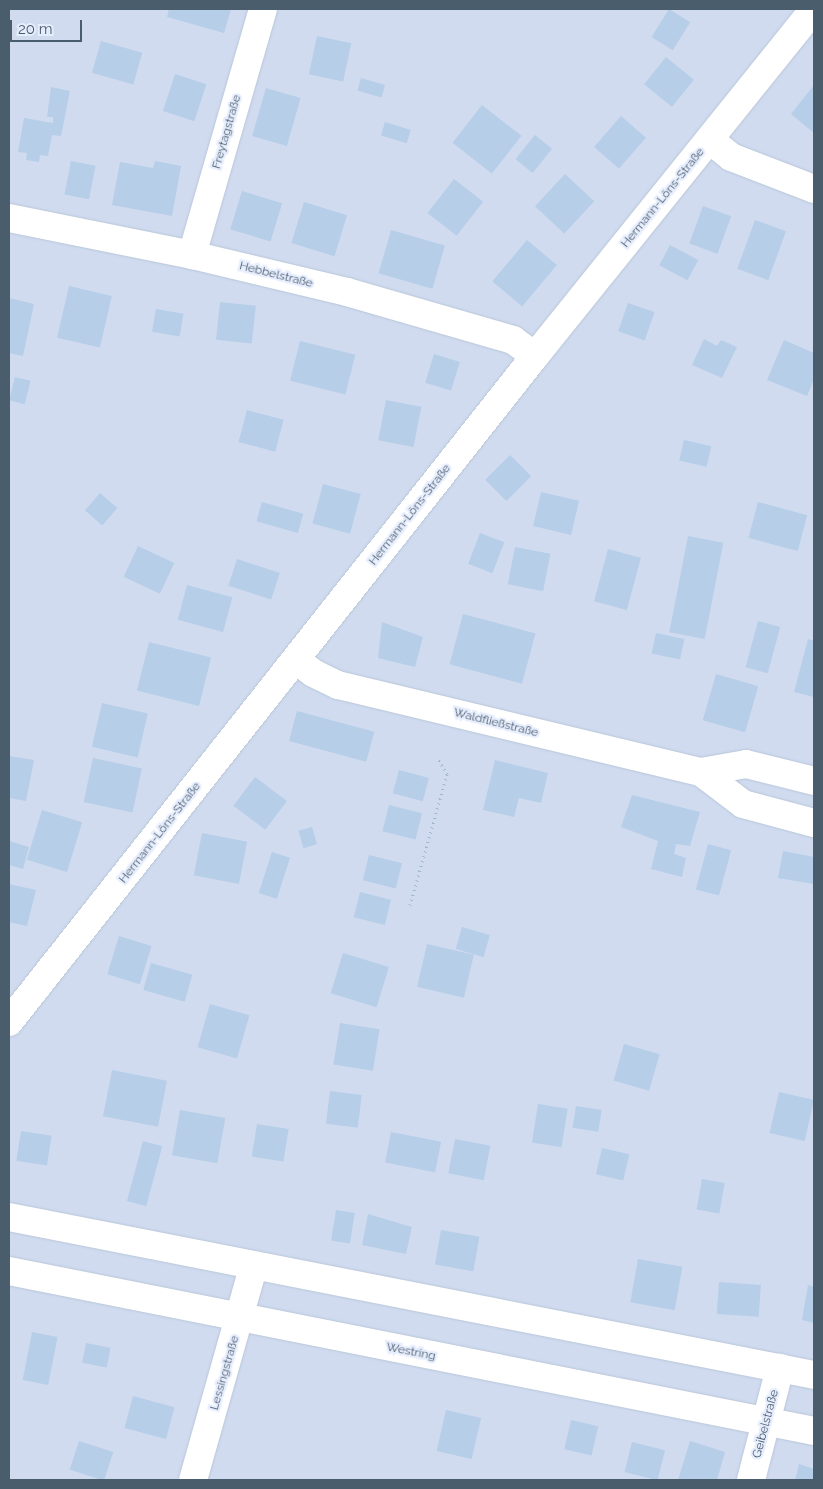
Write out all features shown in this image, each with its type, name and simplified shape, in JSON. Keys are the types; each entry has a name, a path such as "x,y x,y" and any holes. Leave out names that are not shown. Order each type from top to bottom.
{"street":[{"name":"Freytagstraße","path":"192,254 263,9"},
{"name":"Hermann-Löns-Straße","path":"9,1022 535,356 814,10"},
{"path":"710,140 731,157 814,189"},
{"name":"Hebbelstraße","path":"9,218 192,254 347,292 504,337 535,356"},
{"name":"Waldfließstraße","path":"296,660 312,673 338,684 701,772 743,804 814,823"},
{"name":"Waldfließstraße","path":"701,772 746,764 814,781"},
{"path":"9,1217 814,1375"},
{"name":"Lessingstraße","path":"193,1480 254,1265"},
{"name":"Westring","path":"9,1271 814,1432"},
{"name":"Geibelstraße","path":"751,1480 780,1368"}],"path":[{"path":"410,905 447,774 438,759"}],"shaded area":[{"path":"9,9 814,9 814,1480 9,1480"}],"building":[{"path":"169,9 231,9 224,33 167,17"},
{"path":"669,9 690,22 673,50 652,37"},
{"path":"317,36 351,43 343,81 309,74"},
{"path":"101,41 142,53 133,85 92,73"},
{"path":"666,57 694,80 672,107 644,84"},
{"path":"175,74 206,84 194,121 163,111"},
{"path":"361,78 385,85 381,97 357,90"},
{"path":"814,85 814,133 791,114"},
{"path":"51,87 70,91 61,136 52,135 48,156 40,155 39,162 26,160 27,153 18,152 24,118 53,123 53,117 47,117"},
{"path":"266,88 301,98 287,146 252,136"},
{"path":"482,105 521,136 492,174 452,143"},
{"path":"621,116 646,138 619,169 594,147"},
{"path":"385,122 411,130 407,143 381,135"},
{"path":"535,135 552,149 533,173 515,159"},
{"path":"71,161 96,166 89,199 65,194"},
{"path":"155,161 181,166 172,216 112,205 120,162 153,168"},
{"path":"565,174 594,201 564,233 535,206"},
{"path":"454,179 483,202 457,236 428,213"},
{"path":"242,191 282,203 270,242 230,229"},
{"path":"304,202 347,215 334,256 291,243"},
{"path":"703,206 731,216 718,254 689,244"},
{"path":"755,220 786,231 768,280 737,269"},
{"path":"391,230 445,245 432,289 379,273"},
{"path":"527,240 557,265 522,306 492,281"},
{"path":"670,245 698,260 687,280 659,265"},
{"path":"69,286 112,296 100,348 57,338"},
{"path":"9,298 34,304 23,356 9,353"},
{"path":"220,302 256,306 252,344 216,340"},
{"path":"628,303 654,312 645,340 618,331"},
{"path":"156,309 184,314 180,337 152,332"},
{"path":"704,339 717,346 721,340 737,347 722,378 692,365"},
{"path":"784,340 814,353 814,379 807,396 767,380"},
{"path":"300,341 355,355 345,395 290,381"},
{"path":"434,354 460,362 451,391 425,383"},
{"path":"15,377 31,381 25,404 9,400"},
{"path":"386,400 421,407 414,447 378,440"},
{"path":"247,410 284,420 275,452 238,442"},
{"path":"684,440 711,446 707,467 679,460"},
{"path":"510,455 531,476 506,501 485,480"},
{"path":"323,484 361,494 350,534 312,524"},
{"path":"541,492 579,501 571,535 533,526"},
{"path":"100,493 117,508 102,525 85,510"},
{"path":"262,502 303,514 298,533 256,521"},
{"path":"758,502 807,515 798,551 748,538"},
{"path":"480,533 504,542 492,573 468,564"},
{"path":"688,536 723,543 705,639 669,632"},
{"path":"138,546 174,563 160,594 124,577"},
{"path":"515,547 550,554 543,591 508,584"},
{"path":"608,549 641,558 627,610 594,601"},
{"path":"237,559 280,573 271,600 228,586"},
{"path":"187,585 232,597 223,632 178,620"},
{"path":"463,614 535,633 522,684 450,664"},
{"path":"758,621 780,627 768,673 746,667"},
{"path":"382,622 423,637 415,667 378,658"},
{"path":"656,633 684,639 680,660 652,654"},
{"path":"808,639 814,641 814,697 794,692"},
{"path":"149,642 211,657 199,706 137,691"},
{"path":"716,674 758,686 745,732 703,720"},
{"path":"102,703 148,714 138,757 92,747"},
{"path":"297,711 374,732 366,762 289,741"},
{"path":"9,756 34,760 26,801 9,798"},
{"path":"93,758 142,768 133,812 84,802"},
{"path":"495,760 548,773 541,803 519,798 514,817 483,810"},
{"path":"399,770 429,778 423,801 393,793"},
{"path":"255,777 287,801 265,830 233,806"},
{"path":"632,795 700,812 690,846 676,844 674,854 686,858 682,877 651,869 658,841 621,827"},
{"path":"389,805 422,813 415,839 382,831"},
{"path":"42,810 82,822 67,872 27,860"},
{"path":"312,827 317,844 304,848 299,831"},
{"path":"202,833 247,842 239,884 194,875"},
{"path":"9,841 29,847 23,869 9,865"},
{"path":"708,844 731,850 719,896 696,889"},
{"path":"783,851 814,857 814,884 778,878"},
{"path":"272,852 290,858 277,899 259,893"},
{"path":"369,855 402,863 396,888 363,880"},
{"path":"9,884 36,890 27,926 9,922"},
{"path":"360,892 391,900 385,925 354,917"},
{"path":"462,927 490,935 484,957 456,949"},
{"path":"119,936 152,946 140,984 107,974"},
{"path":"427,944 474,955 464,998 417,987"},
{"path":"343,953 389,967 377,1007 331,993"},
{"path":"151,963 192,975 185,1002 143,990"},
{"path":"210,1004 249,1015 237,1059 198,1047"},
{"path":"340,1023 380,1029 373,1071 333,1064"},
{"path":"624,1044 660,1054 649,1091 614,1081"},
{"path":"112,1070 167,1081 158,1127 103,1116"},
{"path":"330,1091 362,1095 358,1128 326,1124"},
{"path":"779,1092 814,1100 805,1141 770,1133"},
{"path":"538,1104 568,1109 562,1147 532,1143"},
{"path":"576,1106 602,1110 598,1132 573,1128"},
{"path":"180,1110 225,1118 217,1163 172,1155"},
{"path":"257,1124 289,1129 283,1162 252,1157"},
{"path":"21,1131 52,1136 47,1165 16,1161"},
{"path":"391,1132 441,1142 435,1172 385,1162"},
{"path":"455,1139 490,1146 484,1180 448,1173"},
{"path":"143,1141 162,1146 146,1206 127,1201"},
{"path":"602,1148 629,1154 623,1181 596,1174"},
{"path":"702,1179 725,1183 719,1214 697,1210"},
{"path":"336,1210 355,1213 350,1244 331,1241"},
{"path":"368,1214 412,1227 406,1254 362,1245"},
{"path":"441,1230 479,1237 473,1271 435,1264"},
{"path":"638,1259 682,1267 675,1310 630,1302"},
{"path":"719,1282 761,1285 759,1317 717,1314"},
{"path":"808,1285 814,1287 814,1323 802,1320"},
{"path":"32,1332 58,1337 48,1385 23,1380"},
{"path":"86,1343 111,1348 107,1367 82,1363"},
{"path":"133,1396 175,1407 166,1439 124,1428"},
{"path":"446,1410 481,1418 472,1459 437,1451"},
{"path":"571,1420 598,1426 592,1456 564,1449"},
{"path":"79,1441 113,1452 104,1480 70,1470"},
{"path":"690,1441 725,1452 717,1480 678,1480"},
{"path":"632,1442 665,1450 658,1480 625,1472"},
{"path":"799,1464 814,1469 814,1480 795,1480"}]}
